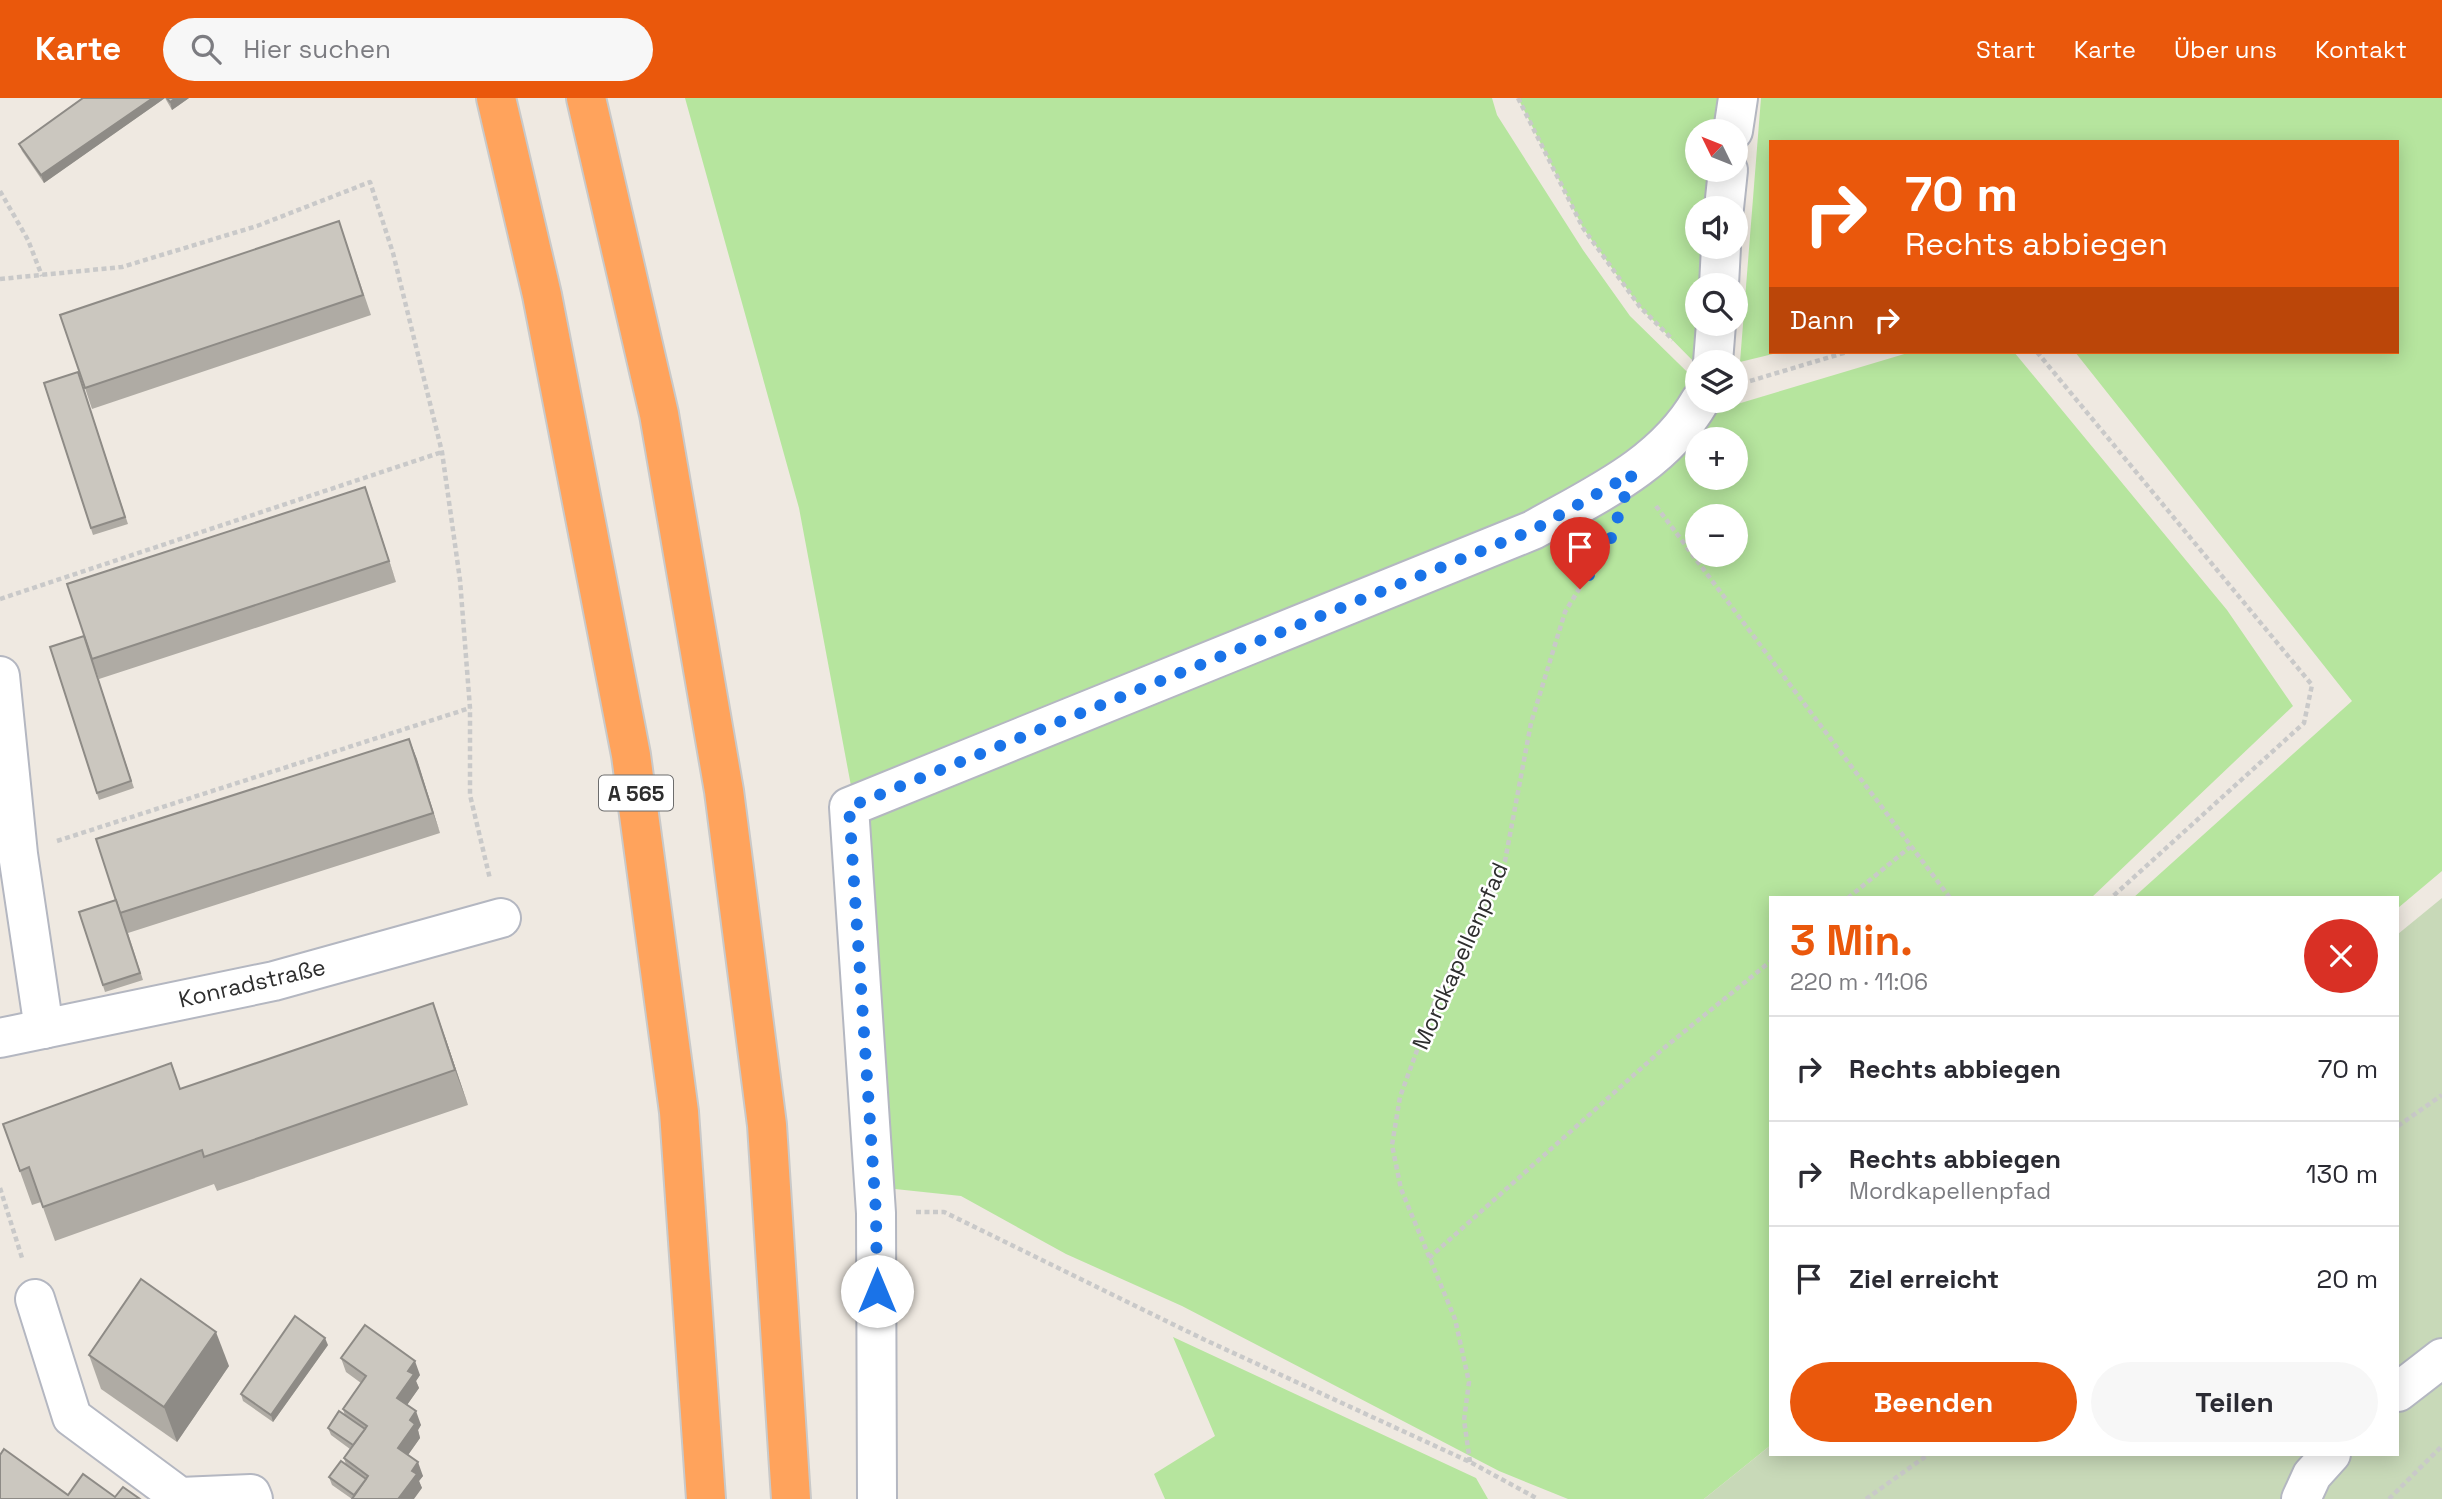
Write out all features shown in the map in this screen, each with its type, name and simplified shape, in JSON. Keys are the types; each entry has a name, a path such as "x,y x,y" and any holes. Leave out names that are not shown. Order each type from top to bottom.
{"highway":[{"name":"A 565","path":"496,98 542,295 631,755 678,1112 706,1499"},
{"path":"586,98 659,414 724,791 767,1125 791,1499"}],"street":[{"path":"1735,119 1738,98"},
{"path":"877,1499 876,1213 849,807 1533,530 1632,474 1685,428 1693,413"},
{"path":"0,676 4,768 44,1029"},
{"name":"Konradstraße","path":"0,1038 274,981 501,918"},
{"path":"34,1299 72,1417 180,1497 252,1497"},
{"path":"2399,1391 2442,1358"},
{"path":"2301,1499 2312,1475 2330,1456"}],"path":[{"path":"1518,98 1583,228 1640,307 1678,346"},
{"path":"0,279 122,267 257,226 370,182 393,254 442,452 460,580 470,708 470,795 501,918"},
{"path":"0,191 42,276"},
{"path":"1748,369 1836,354"},
{"path":"2039,354 2312,685 2304,723 2113,896"},
{"path":"0,598 442,452"},
{"path":"1632,474 1948,896"},
{"name":"Mordkapellenpfad","path":"1470,1462 1464,1420 1469,1382 1455,1319 1401,1189 1391,1145 1399,1097 1435,1001 1505,861 1531,723 1565,612 1609,544 1632,474"},
{"path":"18,854 470,708"},
{"path":"1850,896 1910,847"},
{"path":"1429,1258 1664,1048 1769,963"},
{"path":"2399,1125 2442,1095"},
{"path":"0,1188 34,1299"},
{"path":"876,1213 944,1212 1203,1339 1470,1462 1523,1496 1538,1499"},
{"path":"2389,1499 2442,1446"},
{"path":"1866,1499 1926,1456"}],"green space":[{"path":"685,98 1492,98 1497,115 1583,250 1630,316 1685,370 1685,413 1748,413 1748,401 1904,354 2016,354 2227,610 2293,706 2093,896 1769,896 1769,1447 1704,1499 1568,1499 1499,1471 1182,1306 1066,1254 961,1196 895,1189 857,818 799,508"},
{"path":"1518,98 1738,98 1735,119 1685,119 1685,182 1727,182 1725,196 1685,196 1685,259 1720,259 1720,273 1685,273 1685,336 1697,336 1697,350 1685,350 1685,353 1640,307 1583,228"},
{"path":"1761,98 2442,98 2442,871 2399,907 2399,896 2135,896 2352,701 2077,354 2399,354 2399,140 1769,140 1769,354 1773,354 1748,360 1748,350 1741,350 1742,336 1748,336 1747,273"},
{"path":"2442,898 2442,1499 1704,1499 1769,1447 1769,1456 2399,1456 2399,933"},
{"path":"1173,1337 1476,1478 1488,1499 1165,1499 1154,1474 1215,1436"}],"building":[{"path":"83,98 153,98 41,175 19,144"},
{"path":"339,221 363,295 85,388 60,315"},
{"path":"78,372 125,517 91,528 44,383"},
{"path":"365,487 389,561 92,659 67,584"},
{"path":"84,636 131,781 97,793 50,647"},
{"path":"409,739 433,813 120,913 96,839"},
{"path":"116,900 140,973 103,985 79,912"},
{"path":"433,1003 455,1070 204,1157 202,1150 43,1207 29,1167 20,1171 3,1124 171,1063 180,1089"},
{"path":"141,1279 216,1332 164,1407 89,1355"},
{"path":"295,1316 325,1338 271,1415 241,1394"},
{"path":"365,1325 415,1361 408,1371 414,1374 397,1398 416,1411 410,1420 415,1424 398,1448 418,1462 412,1471 417,1474 399,1498 401,1499 352,1499 368,1476 344,1458 367,1426 343,1409 366,1376 341,1358"},
{"path":"339,1411 365,1429 353,1445 328,1428"},
{"path":"4,1449 68,1495 83,1474 115,1497 123,1487 140,1499 0,1499 0,1455"},
{"path":"341,1461 366,1479 354,1495 329,1477"}],"route":[{"path":"877,1291 876,1213 849,807 1243,650 1533,530 1632,474 1609,544 1580,589"}]}
